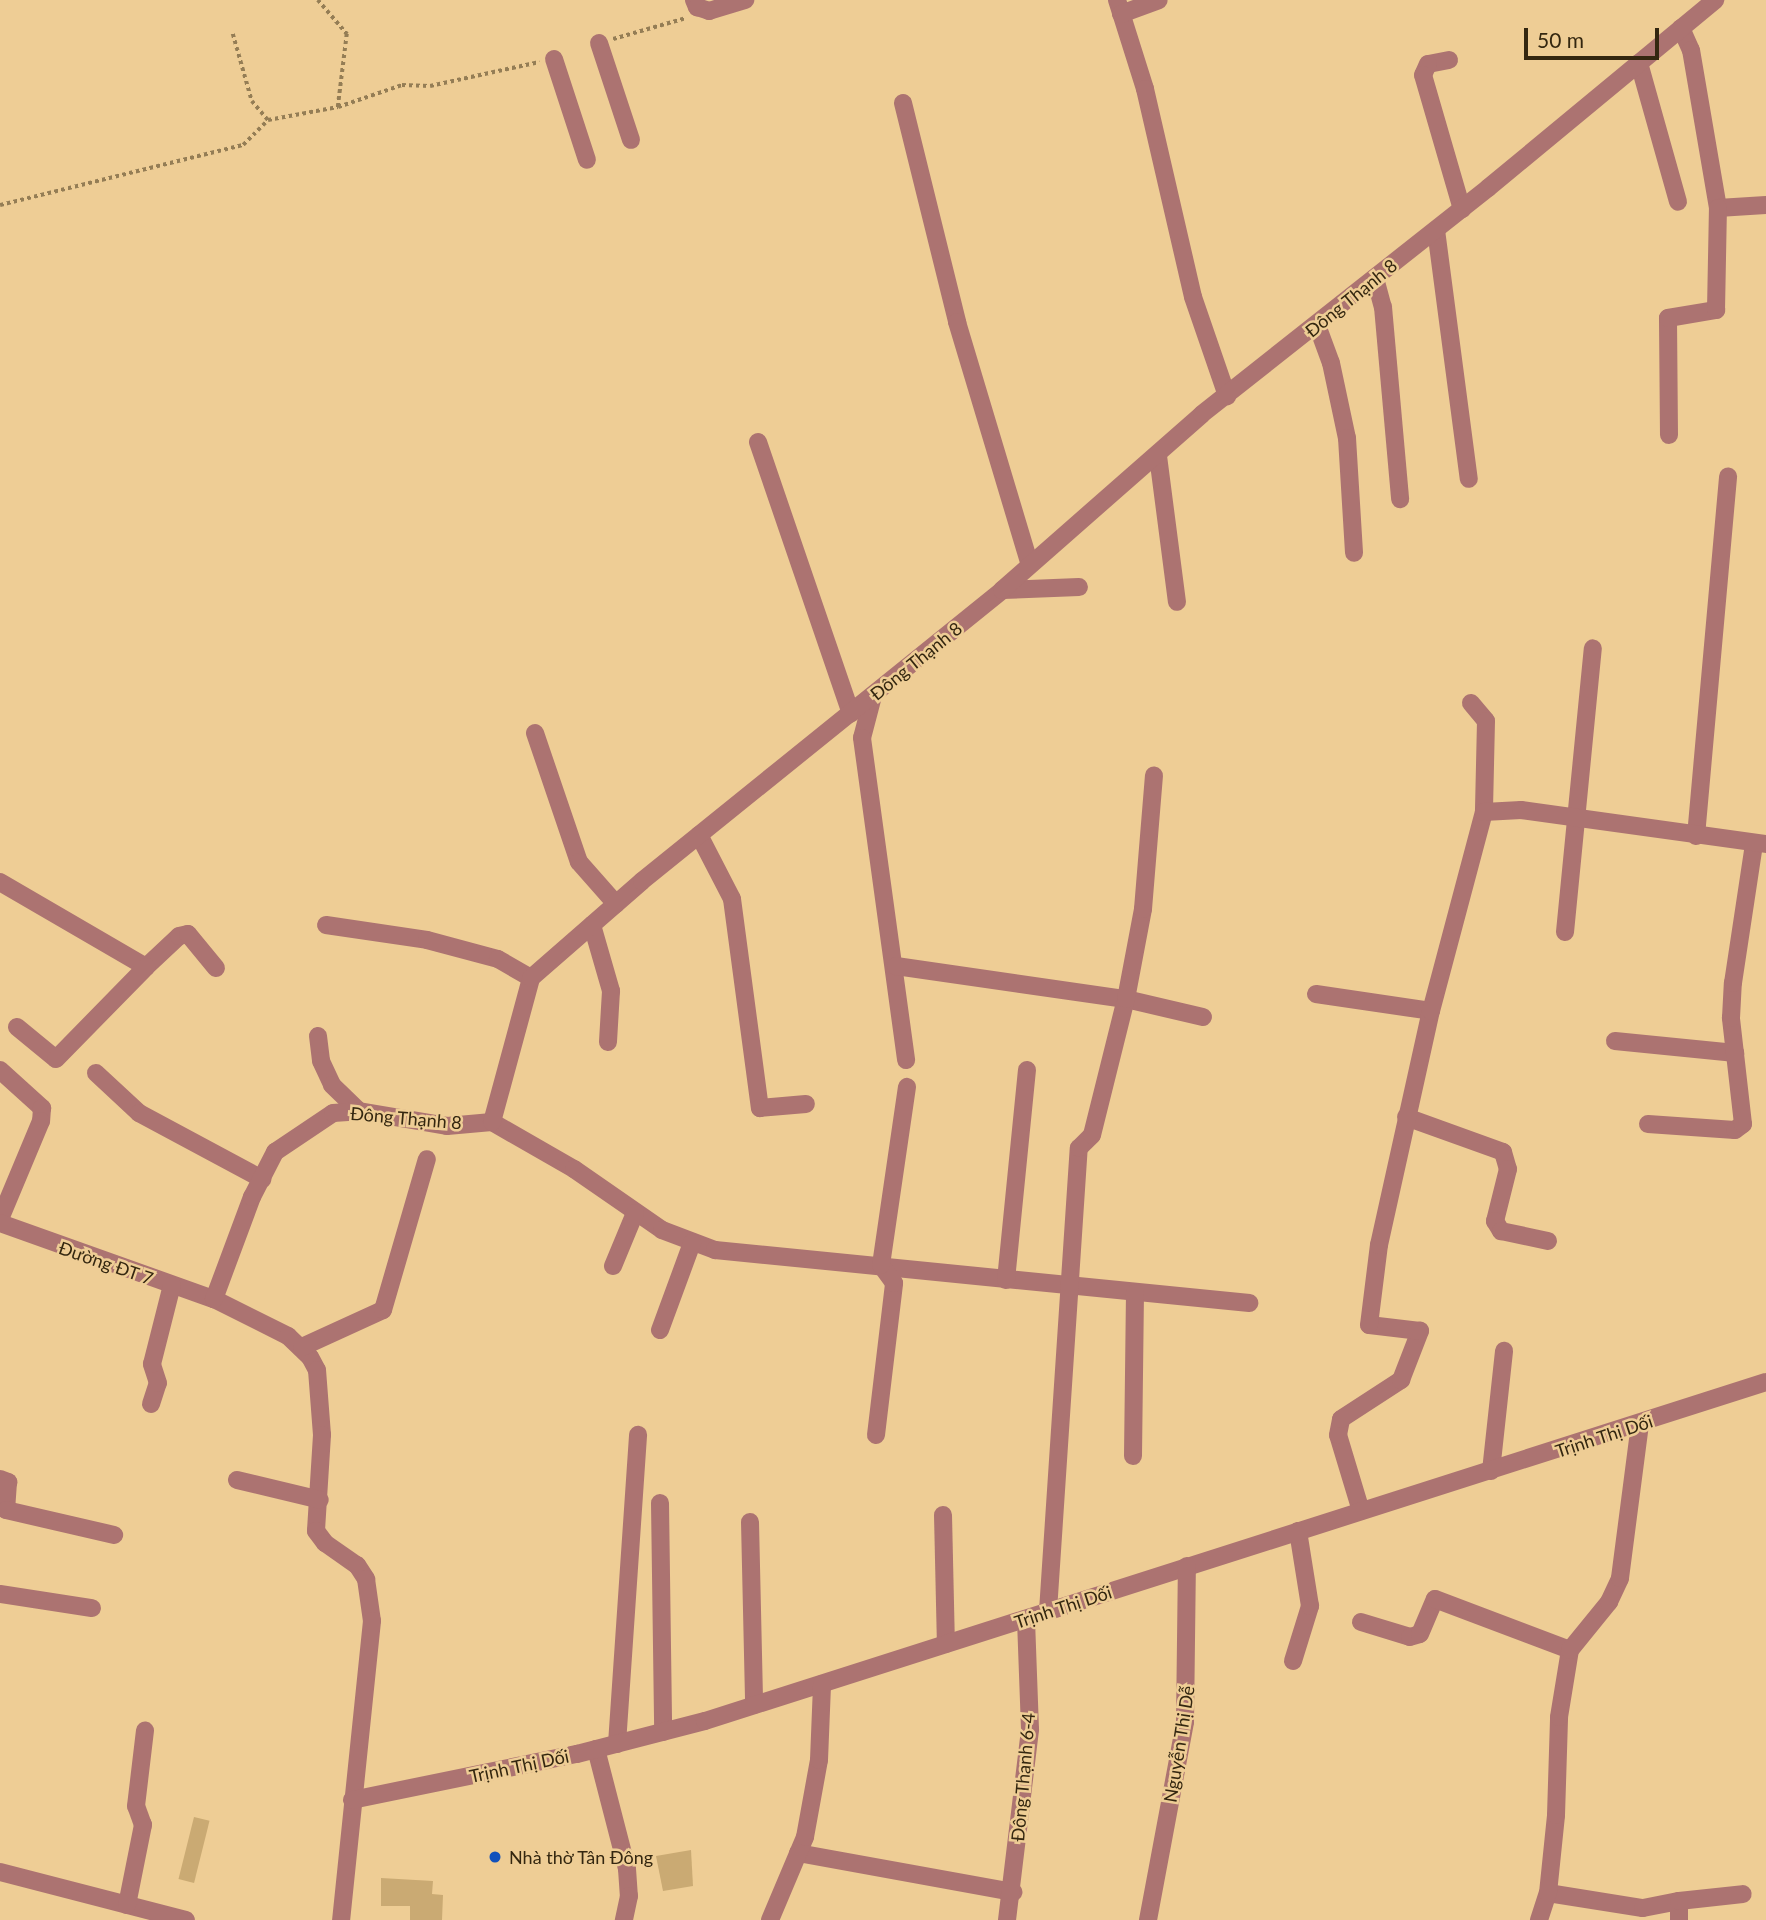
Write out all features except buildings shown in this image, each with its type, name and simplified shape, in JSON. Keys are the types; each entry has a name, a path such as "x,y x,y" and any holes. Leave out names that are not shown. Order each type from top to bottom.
{"street":[{"path":"701,6 745,0"},
{"path":"1159,0 1119,7 1145,89 1193,297 1227,396"},
{"name":"Đông Thạnh 8","path":"531,978 699,835 1002,590 1029,562 1227,396 1462,209 1715,0"},
{"path":"1669,435 1668,318 1716,310 1718,208 1690,50 1681,28"},
{"path":"599,43 631,140"},
{"path":"554,59 587,160"},
{"path":"1449,60 1428,64 1423,75 1462,209"},
{"path":"1639,63 1678,201"},
{"path":"903,103 957,322 1029,562"},
{"path":"1718,208 1766,205"},
{"path":"1436,229 1469,478"},
{"path":"1376,278 1383,307 1401,499"},
{"path":"1317,325 1331,363 1347,438 1354,553"},
{"path":"758,442 850,713"},
{"path":"1158,456 1177,602"},
{"path":"1696,836 1728,476"},
{"path":"1002,590 1079,587"},
{"path":"1565,932 1593,648"},
{"path":"873,696 862,738 896,966 906,1060"},
{"path":"1361,1511 1338,1435 1341,1419 1401,1380 1420,1331 1370,1325 1379,1245 1406,1117 1484,812 1486,721 1471,703"},
{"path":"534,733 579,862 616,904"},
{"path":"1048,1611 1079,1148 1092,1135 1126,999 1143,909 1154,775"},
{"path":"1484,812 1521,810 1760,844 1732,983 1742,1124 1735,1130 1648,1124"},
{"path":"699,835 732,899 760,1108 806,1104"},
{"path":"0,882 146,967"},
{"path":"326,925 428,940 498,959 531,978 492,1122 574,1169 635,1213 692,1243 715,1250 881,1265 1069,1289 1249,1303"},
{"path":"592,925 611,991 608,1042"},
{"path":"17,1027 56,1059 179,936 188,934 216,968"},
{"path":"896,966 1126,999 1203,1017"},
{"path":"1315,994 1431,1011"},
{"path":"318,1036 321,1061 332,1085 359,1111"},
{"path":"1615,1041 1735,1053"},
{"path":"0,1070 42,1108 41,1121 0,1221"},
{"path":"1006,1280 1027,1070"},
{"path":"96,1073 139,1113 262,1179"},
{"path":"876,1435 894,1283 881,1265 907,1087"},
{"name":"Đông Thạnh 8","path":"214,1299 275,1152 293,1138 333,1114 359,1111 447,1126 492,1122"},
{"path":"1406,1117 1503,1152 1507,1169 1495,1221 1501,1231 1548,1241"},
{"path":"302,1347 383,1310 427,1159"},
{"path":"613,1266 635,1213"},
{"name":"Đường ĐT 7","path":"0,1221 214,1299"},
{"path":"660,1330 692,1243"},
{"path":"151,1404 158,1382 152,1364 172,1285"},
{"path":"1133,1456 1135,1293"},
{"path":"214,1299 302,1347 317,1370 322,1435 316,1531 325,1543 357,1565 369,1594 372,1621 341,1920"},
{"path":"1491,1471 1504,1351"},
{"name":"Trịnh Thị Dối","path":"352,1800 596,1749 663,1732 1640,1425 1766,1382"},
{"path":"1539,1920 1548,1893 1556,1815 1559,1717 1570,1650 1609,1602 1620,1578 1640,1425"},
{"path":"617,1744 638,1435"},
{"path":"0,1479 8,1482 6,1510 114,1535"},
{"path":"237,1480 320,1500"},
{"path":"660,1503 663,1732"},
{"path":"943,1515 946,1644"},
{"path":"750,1522 754,1705"},
{"path":"1293,1661 1310,1606 1298,1531"},
{"name":"Nguyễn Thị Dễ","path":"1148,1920 1185,1722 1187,1566"},
{"path":"0,1594 92,1608"},
{"path":"1361,1622 1410,1637 1420,1634 1435,1599 1570,1650"},
{"name":"Đông Thạnh 6-4","path":"1007,1920 1013,1892 1030,1729 1026,1619"},
{"path":"770,1920 798,1853 819,1760 822,1684"},
{"path":"127,1905 143,1825 136,1805 145,1731"},
{"path":"596,1749 627,1869 629,1896 624,1920"},
{"path":"798,1853 1013,1892"},
{"path":"0,1872 186,1920"},
{"path":"1548,1893 1641,1914 1679,1901 1743,1894"},
{"path":"1679,1901 1679,1920"}],"path":[{"path":"318,0 347,34 338,107"},
{"path":"599,43 701,6"},
{"path":"233,34 251,101 268,120"},
{"path":"0,205 243,145 268,120 338,107 402,85 430,86 554,59"}],"place":[{"name":"Nhà thờ Tân Đông","path":"495,1857"}]}
